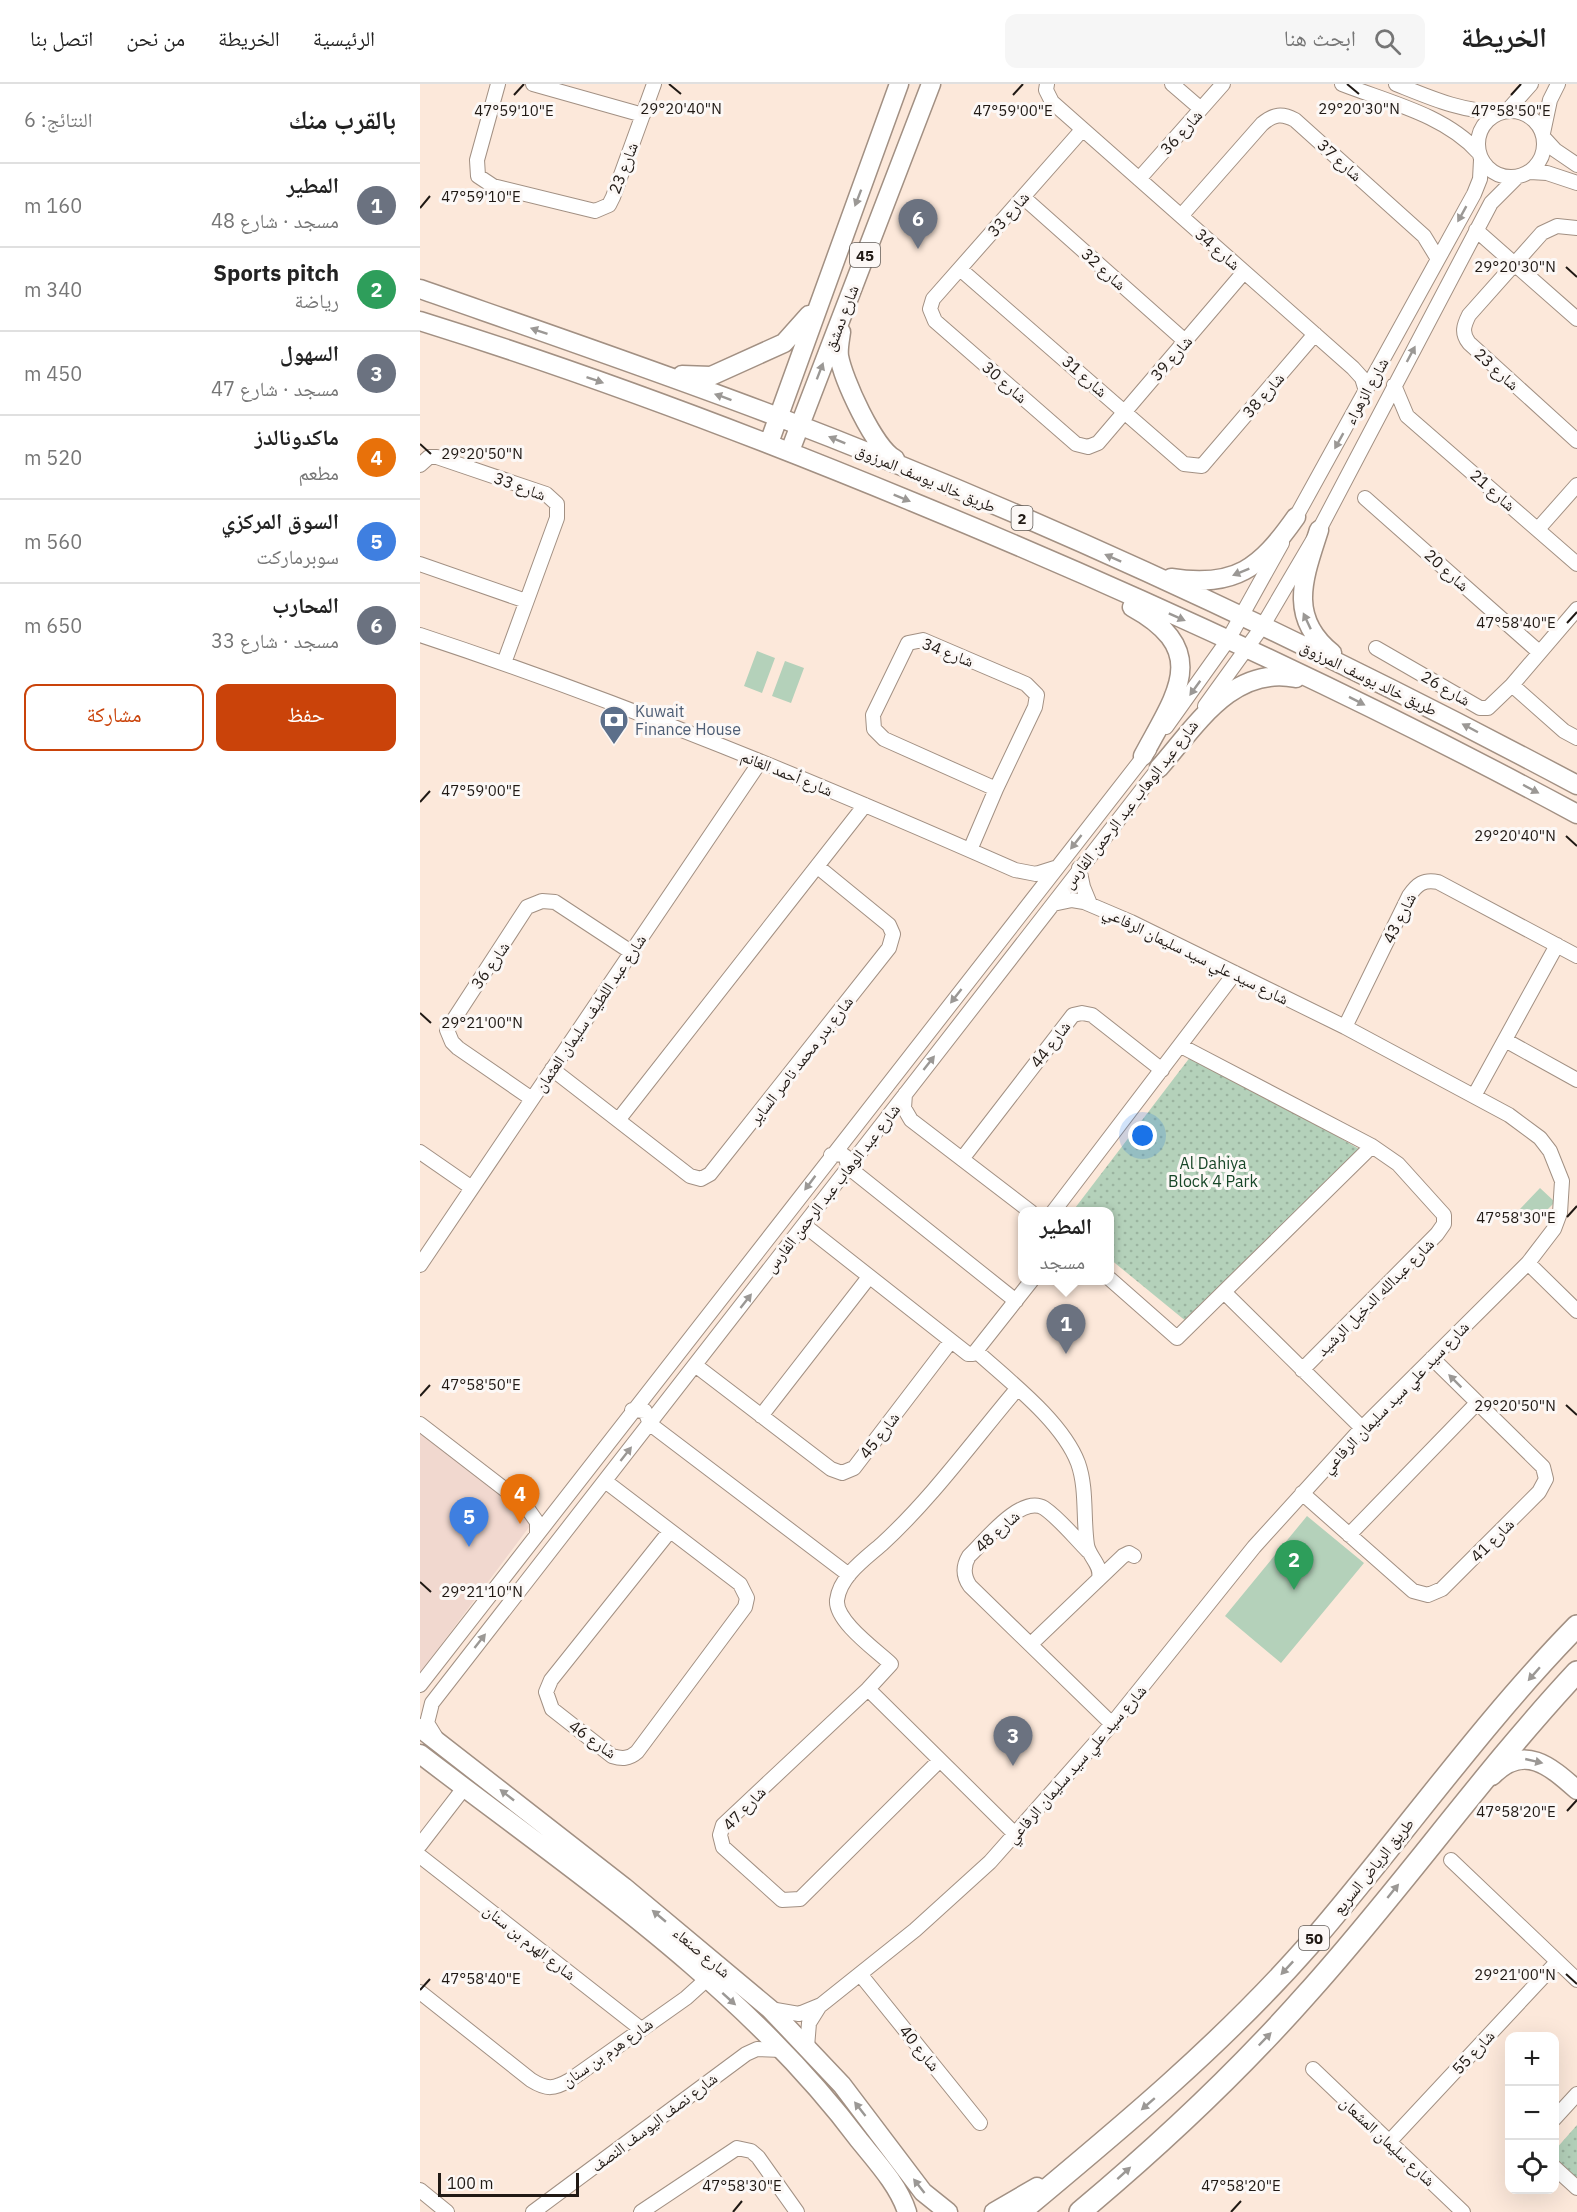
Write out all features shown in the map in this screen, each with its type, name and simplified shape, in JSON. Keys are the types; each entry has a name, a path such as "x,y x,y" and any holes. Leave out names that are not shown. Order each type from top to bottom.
{"highway":[{"name":"طريق الرياض السريع","path":"1020,2212 1169,2086 1239,2019 1308,1945 1486,1730 1576,1627"},
{"name":"طريق الرياض السريع","path":"1080,2212 1228,2078 1306,1995 1509,1748 1577,1672"}],"main road":[{"name":"شارع دمشق","path":"790,451 932,84"},
{"name":"شارع دمشق","path":"769,443 898,85"},
{"path":"882,131 892,143 908,142"},
{"path":"869,165 877,162 885,163 895,176"},
{"path":"420,290 424,300 420,305"},
{"name":"طريق خالد يوسف المرزوق","path":"420,290 654,371 799,425 931,478 1345,664 1577,785"},
{"path":"654,371 711,376 787,340 819,301"},
{"path":"843,311 839,349 841,362 876,439 890,456 931,478"},
{"name":"طريق خالد يوسف المرزوق","path":"420,321 649,399 769,443 1025,548 1323,684 1577,814"},
{"path":"1151,575 1191,581 1224,579 1254,567 1275,547 1296,517"},
{"path":"1319,530 1302,597 1303,615 1320,643 1345,664"},
{"path":"1025,548 1146,615 1170,634 1180,654 1181,671 1177,693 1143,756"},
{"path":"1159,768 1226,693 1248,681 1276,674 1323,684"},
{"name":"شارع صنعاء","path":"420,1728 554,1832 572,1858 754,2022 827,2096 882,2170 907,2212"},
{"name":"شارع صنعاء","path":"420,1754 545,1849 572,1858 770,2009 842,2085 923,2192 948,2212"},
{"path":"1456,1815 1495,1773 1525,1759 1539,1760 1575,1784"},
{"path":"545,1849 556,1844 554,1832"},
{"path":"994,2212 1014,2202 1108,2139"},
{"path":"882,2170 892,2163 896,2155"}],"street":[{"name":"شارع 23","path":"498,84 477,160 478,176 493,186 595,211 609,205 654,84"},
{"path":"533,84 643,115"},
{"name":"شارع 34","path":"1047,84 1046,90 1053,102 1082,130 1353,368 1362,378 1366,391"},
{"path":"1172,84 1201,110"},
{"name":"شارع 36","path":"1139,179 1223,84"},
{"path":"1342,84 1365,89 1445,125 1462,136 1493,173 1501,176 1547,173 1576,183"},
{"path":"1396,84 1469,111 1504,111 1527,115 1555,150 1577,166 1572,175 1576,183"},
{"path":"1480,156 1479,133 1483,124 1504,111 1531,84"},
{"path":"1523,175 1543,155 1543,136 1550,100 1558,84"},
{"path":"1445,125 1454,122 1456,118 1456,112 1449,105"},
{"name":"شارع 37","path":"1181,216 1262,124 1271,117 1286,115 1295,120 1424,236 1438,259"},
{"name":"شارع 33","path":"933,299 1082,130"},
{"name":"شارع الزهراء","path":"1242,618 1452,234 1480,179 1480,156"},
{"name":"شارع الزهراء","path":"1262,627 1319,530 1491,203 1523,175"},
{"name":"شارع 32","path":"1023,197 1185,341"},
{"name":"شارع 23","path":"1577,228 1557,226 1542,233 1469,315 1465,324 1464,337 1577,441"},
{"path":"1476,230 1577,319"},
{"path":"1424,236 1437,238 1452,234"},
{"name":"شارع 31","path":"960,269 1184,464 1202,465 1211,456"},
{"name":"شارع 39","path":"1098,443 1244,272"},
{"path":"1420,291 1427,302 1439,299"},
{"name":"شارع 30","path":"933,299 930,309 935,321 1076,444 1088,447 1098,443"},
{"path":"1407,316 1419,315 1426,325"},
{"name":"شارع 38","path":"1211,456 1315,334"},
{"path":"1353,368 1367,369 1381,365"},
{"name":"شارع 21","path":"1394,385 1407,416 1577,564"},
{"path":"1375,422 1390,414 1407,416"},
{"name":"شارع 33","path":"420,465 429,457 437,457 552,497 557,504 557,518 504,663"},
{"path":"1538,529 1577,485"},
{"name":"شارع 20","path":"1365,498 1539,652"},
{"path":"420,564 526,601"},
{"path":"1539,652 1577,609"},
{"name":"شارع عبد الوهاب عبد الرحمن الفارس","path":"420,1685 847,1133 1110,799 1242,618"},
{"name":"شارع عبد الوهاب عبد الرحمن الفارس","path":"447,1749 429,1730 427,1723 432,1703 1159,768 1262,627"},
{"name":"شارع أحمد الغانم","path":"420,635 615,703 866,805 1015,870 1036,874 1055,868"},
{"name":"شارع 34","path":"970,850 1035,707 1037,695 1026,684 923,640 908,643 873,715 874,729 884,739 996,789"},
{"name":"شارع 26","path":"1376,648 1480,708 1492,706 1539,652"},
{"path":"1512,685 1564,732 1577,738"},
{"name":"شارع عبد اللطيف سليمان العثمان","path":"420,1265 760,762"},
{"path":"1110,799 1116,810 1124,811"},
{"path":"619,1119 866,805"},
{"path":"1097,815 1109,819 1112,827"},
{"name":"شارع بدر محمد ناصر الساير","path":"552,1069 690,1176 705,1178 868,975 893,940 892,930 818,867"},
{"name":"شارع سيد علي سيد سليمان الرفاعي","path":"1080,868 1083,887 1090,904"},
{"path":"1015,870 1027,890 1029,902"},
{"name":"شارع 43","path":"1345,1027 1409,896 1421,882 1438,882 1577,956"},
{"name":"شارع سيد علي سيد سليمان الرفاعي","path":"770,2009 786,2014 799,2014 821,2005 915,1930 1016,1835 1112,1724 1254,1547 1362,1428 1528,1263 1554,1228 1560,1214 1563,1197 1558,1165 1540,1138 1509,1115 1345,1027 1090,904 1072,900 1053,904"},
{"name":"شارع 36","path":"532,1099 458,1048 452,1042 447,1030 527,907 542,901 555,902 631,952"},
{"path":"1474,1096 1557,945"},
{"path":"1057,1207 1235,973"},
{"name":"شارع 44","path":"962,1159 1073,1015 1082,1013 1092,1015 1162,1070"},
{"path":"1505,1040 1577,1080"},
{"name":"شارع عبدالله الدخيل الرشيد","path":"1181,1046 1372,1146 1398,1164 1441,1209 1445,1220 1437,1234 1302,1370"},
{"path":"905,1094 904,1108 912,1120 1024,1207"},
{"path":"886,1118 899,1116 912,1120"},
{"path":"847,1133 850,1145 858,1148 866,1144"},
{"path":"1114,1283 1177,1338 1372,1146"},
{"path":"420,1152 472,1188"},
{"path":"831,1155 836,1153 846,1157 848,1167 1016,1301"},
{"path":"804,1225 968,1354 976,1351 1029,1285"},
{"path":"1528,1263 1575,1306"},
{"path":"761,1416 869,1277"},
{"name":"شارع عبدالله الدخيل الرشيد","path":"1224,1292 1362,1428"},
{"name":"شارع 45","path":"695,1365 831,1469 847,1472 854,1468 951,1341"},
{"name":"شارع 48","path":"976,1351 1017,1389 1070,1445 1078,1463 1088,1551"},
{"name":"شارع 41","path":"1302,1493 1413,1590 1428,1595 1442,1589 1539,1492 1545,1479 1543,1467 1432,1358"},
{"path":"632,1410 645,1411 650,1424 849,1575 897,1530 1017,1389"},
{"path":"645,1393 650,1406 664,1406"},
{"path":"1349,1535 1477,1403"},
{"path":"420,1424 525,1505 537,1522 537,1533"},
{"name":"شارع 46","path":"605,1481 740,1584 747,1602 637,1752 628,1758 620,1758 612,1756 552,1709 546,1692 551,1680 670,1531"},
{"path":"525,1505 536,1509 558,1505"},
{"name":"شارع 48","path":"1099,1578 1099,1569 1088,1551 1050,1514 1037,1505 1016,1511 969,1556 964,1568 967,1581 1112,1724"},
{"path":"1031,1644 1126,1553 1134,1556"},
{"name":"شارع 47","path":"849,1575 837,1601 841,1617 891,1664 868,1689 723,1825 720,1835 723,1847 782,1900 800,1899 939,1761"},
{"path":"430,1674 428,1683 430,1687 434,1690 444,1687"},
{"path":"868,1689 1016,1835"},
{"path":"420,1845 464,1788"},
{"name":"شارع الهرم بن سنان","path":"420,1856 640,2029"},
{"path":"1451,1860 1577,1980"},
{"name":"شارع 55","path":"1389,2142 1557,1962"},
{"name":"شارع 40","path":"860,1974 980,2123"},
{"name":"شارع هرم بن سنان","path":"420,1992 531,2080 552,2089 570,2080 686,1998 707,1979"},
{"name":"شارع سيد علي سيد سليمان الرفاعي","path":"807,2047 809,2023 821,2005"},
{"path":"746,2054 753,2044 756,2033 754,2022"},
{"path":"746,2054 757,2049 782,2050"},
{"name":"شارع نصف اليوسف النصف","path":"535,2211 746,2054"},
{"name":"شارع سليمان المشعان","path":"1312,2069 1463,2212"},
{"path":"1559,2114 1577,2094"},
{"path":"641,2212 737,2148 751,2151 758,2157 797,2212"},
{"path":"1559,2172 1577,2188"},
{"path":"420,2190 447,2212"}],"shaded area":[{"path":"420,1432 528,1514 532,1523 420,1673"}],"green space":[{"path":"757,651 775,658 762,693 744,686"},
{"path":"785,661 804,668 791,703 772,696"},
{"name":"Al Dahiya Block 4 Park","path":"1194,1052 1359,1149 1187,1322 1114,1262 1114,1207 1076,1207"},
{"path":"1540,1188 1555,1202 1534,1223 1520,1209"},
{"path":"1307,1516 1364,1563 1281,1663 1225,1616"},
{"path":"1577,2125 1577,2180 1559,2164 1559,2145"}],"place":[{"name":"المحارب","path":"918,249"},
{"name":"Kuwait Finance House","path":"614,746"},
{"name":"المطير","path":"1066,1354"},
{"name":"ماكدونالدز","path":"520,1524"},
{"name":"السوق المركزي","path":"469,1547"},
{"name":"Sports pitch","path":"1294,1590"},
{"name":"السهول","path":"1013,1766"}]}
